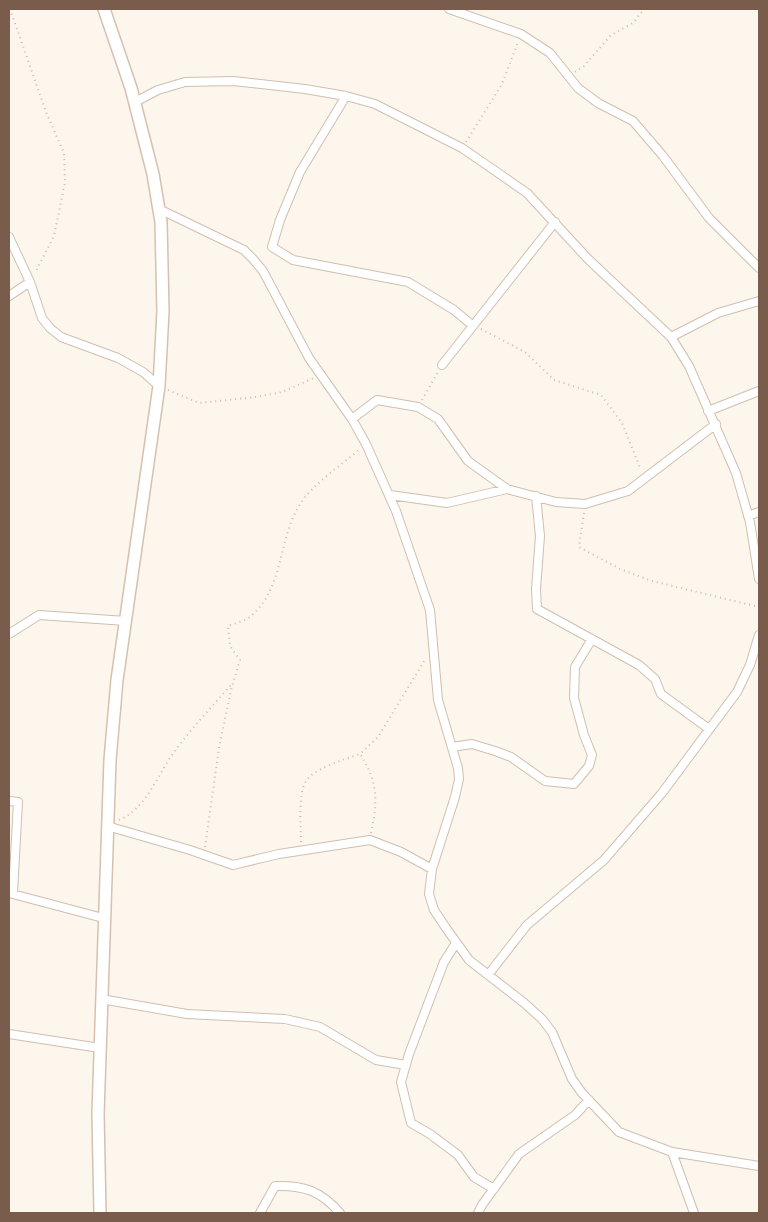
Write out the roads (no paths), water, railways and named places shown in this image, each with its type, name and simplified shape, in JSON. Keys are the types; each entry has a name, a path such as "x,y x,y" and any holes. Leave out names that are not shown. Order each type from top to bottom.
{"main road":[{"path":"100,1213 101,999 107,826 117,680 159,386 163,311 159,209 153,174 135,102 104,9"}],"street":[{"path":"449,9 521,34 550,53 578,88 598,103 633,121 663,156 709,218 759,268"},
{"path":"135,102 158,90 185,82 233,81 305,89 346,96 375,104 462,148 528,193 588,259 671,337 689,366 736,473 748,516 759,579"},
{"path":"346,96 300,172 280,220 272,247 293,260 408,282 454,310 472,325"},
{"path":"159,209 231,243 248,254 262,272 309,358 352,419 390,495 430,610 438,700 459,779 432,869 429,894 431,901 456,943 469,960 542,1019 552,1032 572,1079 619,1132 672,1152 759,1166"},
{"path":"442,365 555,222"},
{"path":"9,237 30,282 42,318 50,328 61,337 118,358 144,372 159,386"},
{"path":"9,296 30,282"},
{"path":"671,337 718,313 759,301"},
{"path":"708,411 759,391"},
{"path":"352,419 377,400 418,407 438,419 468,461 507,489 556,502 585,504 628,491 716,424"},
{"path":"390,495 447,503 507,489"},
{"path":"536,496 540,536 536,589 537,609 639,665 655,679 661,694 709,729"},
{"path":"748,516 759,512"},
{"path":"9,634 39,615 126,621"},
{"path":"488,975 527,925 559,896 584,878 623,841 736,692 750,665 759,635"},
{"path":"452,747 472,744 511,757 545,781 574,784 589,766 592,755 584,735 574,698 576,667 592,639"},
{"path":"9,801 18,802 11,893 104,918"},
{"path":"107,826 233,865 301,850 370,840 401,852 432,869"},
{"path":"456,943 444,962 401,1082 411,1124 430,1134 458,1155 474,1177 494,1189"},
{"path":"101,999 187,1014 285,1019 320,1027 376,1060 406,1065"},
{"path":"9,1034 100,1048"},
{"path":"478,1213 520,1154 575,1115 589,1100"},
{"path":"672,1152 694,1213"},
{"path":"260,1213 275,1186 298,1185 329,1201 340,1213"}]}
